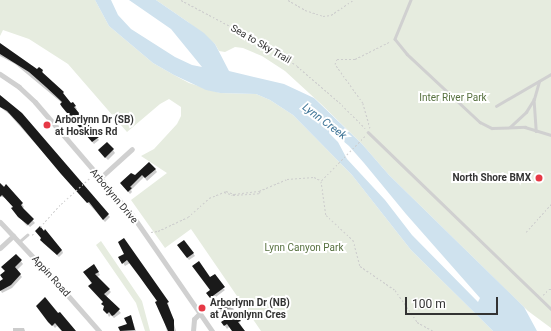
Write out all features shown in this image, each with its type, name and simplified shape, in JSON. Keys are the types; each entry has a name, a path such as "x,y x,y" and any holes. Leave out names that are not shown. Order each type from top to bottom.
{"street":[{"name":"Arborlynn Drive","path":"0,74 19,87 30,98 132,215 212,331"},
{"path":"100,178 132,149"},
{"name":"Appin Road","path":"0,222 99,331"},
{"path":"0,248 13,236"},
{"path":"193,331 194,319 200,313"}],"lane":[{"path":"411,0 395,39 407,54 480,122 492,128 525,127 551,135"},
{"path":"496,106 551,74"},
{"path":"510,128 526,112 534,98 539,82"},
{"path":"534,98 536,131"},
{"path":"368,132 551,309"},
{"path":"19,243 27,235"}],"path":[{"name":"Sea to Sky Trail","path":"181,0 273,49 297,66 339,102 368,132"},
{"path":"288,0 305,10 323,16 331,15 353,0"},
{"path":"368,132 370,128 363,103 335,64 337,59 356,59 395,39"},
{"path":"364,137 321,181 326,214 353,240 360,266 395,290 417,322 432,331"},
{"path":"40,227 61,204 96,173"},
{"path":"145,233 156,232 188,217 209,198 224,191 234,194 262,190 287,179 314,177 321,181"},
{"path":"526,232 551,204"},
{"path":"154,238 156,232"},
{"path":"540,298 548,289 551,289"}],"green space":[{"name":"Lynn Canyon Park","path":"0,0 95,0 109,26 153,63 189,83 220,93 256,94 270,100 293,115 352,175 411,250 493,331 261,331 191,229 165,248 131,200 167,173 141,156 154,149 177,124 181,116 181,107 169,99 160,104 127,132 68,64 29,39 3,30 0,36"},
{"name":"Inter River Park","path":"156,0 551,0 551,328 528,311 389,175 362,144 285,71 262,56 243,48 235,47 225,52 219,51 215,44 188,22"},
{"path":"101,241 142,301 150,331 145,331 136,303 96,245"}],"water":[{"name":"Lynn Creek","path":"95,0 111,0 118,15 131,29 175,57 192,65 202,67 171,29 129,0 156,0 204,33 215,44 229,71 284,84 314,98 362,144 389,175 524,307 537,331 493,331 411,250 352,175 293,115 270,100 256,94 220,93 206,90 174,75 153,63 109,26","holes":["330,130 349,146 406,214 480,298 478,302 412,235 385,200 347,159 338,142 329,133"]}],"building":[{"path":"0,43 37,69 39,67 43,70 42,72 64,92 63,93 71,103 73,102 76,106 74,107 99,137 92,142 62,107 60,104 62,102 29,72 0,54"},
{"path":"0,95 22,113 109,214 103,220 89,202 87,203 61,174 20,125 7,111 0,107"},
{"path":"107,142 114,149 105,158 98,150"},
{"path":"149,162 156,169 145,178 142,175 130,187 132,188 128,192 120,183 131,173 135,175"},
{"path":"0,183 4,187 6,184 23,203 21,205 23,208 34,219 28,225 18,217 11,208 13,207 2,195 0,197"},
{"path":"40,226 44,231 45,229 62,250 57,255 40,240 41,238 35,231"},
{"path":"124,238 169,302 167,303 174,320 174,331 168,331 155,302 157,301 127,260 122,264 118,257 124,254 118,242"},
{"path":"184,240 194,253 187,258 177,245"},
{"path":"16,254 22,260 15,267 21,274 11,285 0,291 0,281 3,279 0,275 5,271 1,267"},
{"path":"199,261 210,277 215,274 225,287 210,298 206,293 210,290 192,266"},
{"path":"94,264 99,272 95,274 110,289 104,294 120,309 112,316 109,312 107,314 103,310 104,306 101,304 103,302 88,286 92,283 83,272"},
{"path":"45,297 76,331 62,331 55,323 52,326 48,322 36,306"},
{"path":"217,300 232,300 233,308 218,309"},
{"path":"235,313 241,321 238,322 245,331 232,331 227,324 224,326 221,322"},
{"path":"131,315 135,330 120,331 118,327 127,324 124,318"}],"place":[{"name":"Arborlynn Dr (SB) at Hoskins Rd","path":"47,125"},
{"name":"North Shore BMX","path":"539,178"},
{"name":"Arborlynn Dr (NB) at Avonlynn Cres","path":"202,308"}]}
